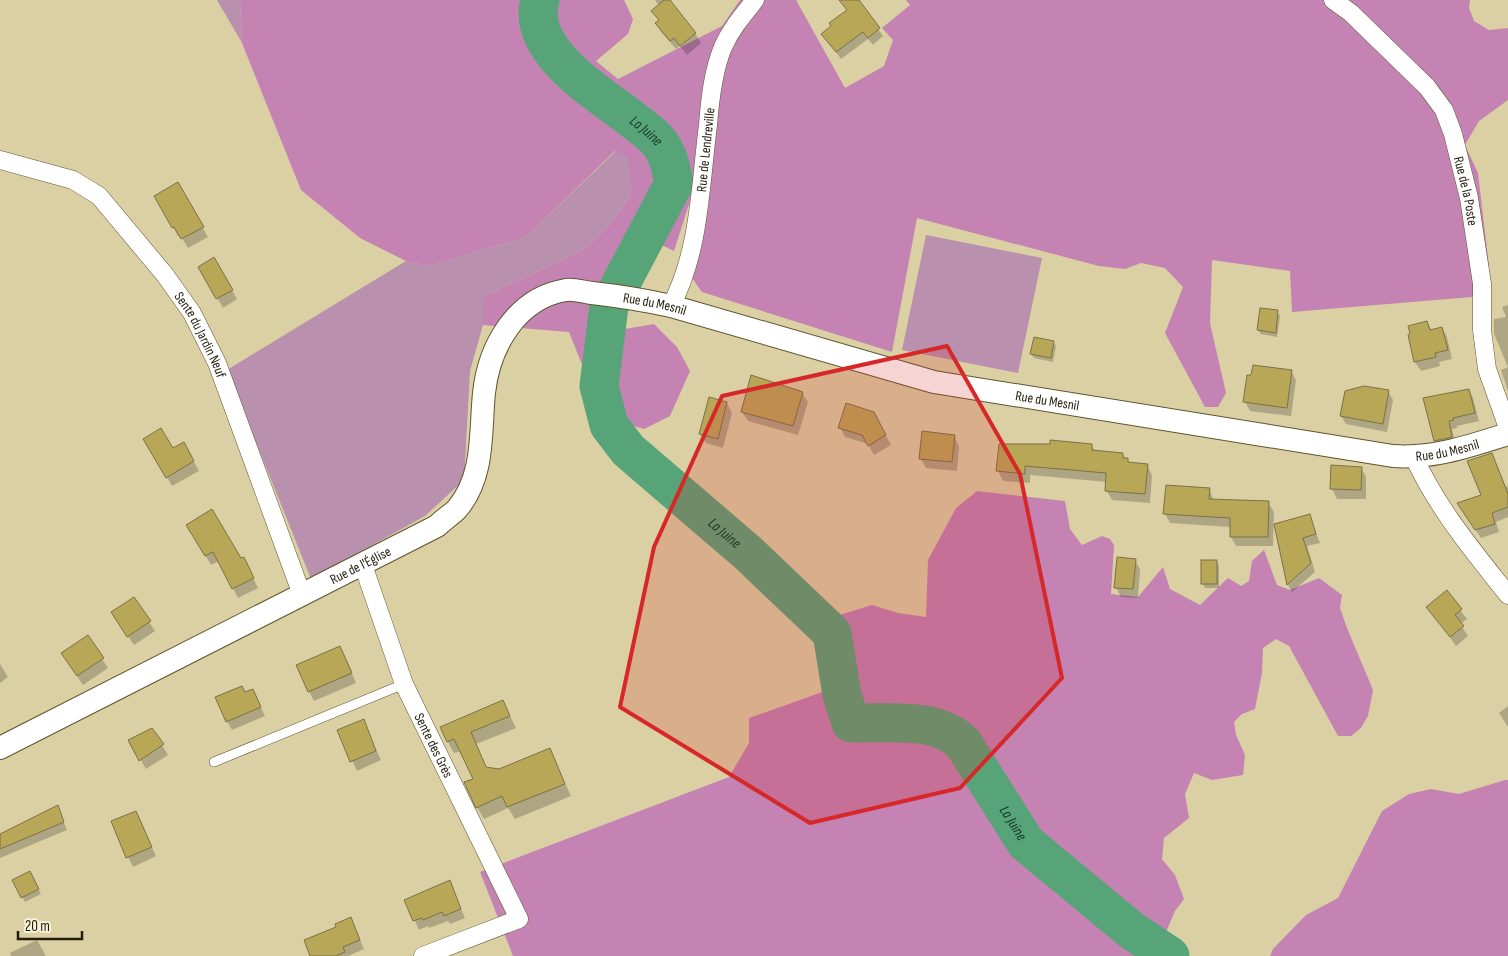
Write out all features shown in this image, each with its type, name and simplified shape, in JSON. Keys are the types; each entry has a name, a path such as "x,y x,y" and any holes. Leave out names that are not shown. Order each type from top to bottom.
{"street":[{"name":"Rue de Lendreville","path":"671,306 683,282 693,249 712,88 718,64 723,48 737,22 755,0"},
{"name":"Rue de la Poste","path":"1333,0 1351,13 1420,80 1444,110 1453,134 1469,198 1482,284 1482,330 1488,369 1508,428"},
{"name":"Sente du Jardin Neuf","path":"0,160 73,180 99,196 159,268 187,306 217,363 302,595"},
{"name":"Rue de l'Église","path":"0,748 437,526 457,509 471,488 479,464 484,391 490,360 500,336 521,313 542,298 566,290 593,293"},
{"name":"Rue du Mesnil","path":"593,293 631,297 671,306 934,382 1414,457 1462,448 1508,434"},
{"path":"1414,457 1430,489 1508,595"},
{"name":"Sente des Grès","path":"363,565 404,684 519,919 424,956"}],"lane":[{"path":"214,762 404,684"}],"highlighted area":[{"path":"947,346 1020,474 1062,678 960,788 810,823 620,707 654,547 722,396"}],"shaded area":[{"path":"217,0 240,0 242,43"},
{"path":"240,0 624,0 633,19 628,34 596,61 618,79 722,26 740,0 796,0 845,88 884,66 893,40 882,28 910,5 906,0 1470,0 1469,8 1474,21 1489,30 1508,28 1508,100 1479,121 1465,145 1478,173 1489,266 1472,297 1292,312 1290,271 1212,260 1210,323 1226,393 1218,407 1205,407 1165,333 1183,287 1165,268 1141,263 1125,269 1099,266 917,218 892,352 702,292 692,278 708,206 691,198 674,251 639,234 619,277 609,271 594,317 625,329 654,324 677,347 690,371 670,416 644,429 603,417 569,332 483,325 483,297 585,249 610,224 631,196 628,158 615,151 526,237 429,266 406,261 360,238 301,190 242,43"},
{"path":"616,151 629,158 631,196 610,224 585,249 483,297 483,325 470,371 464,480 425,516 311,579 227,370 406,261 429,266 526,237"},
{"path":"926,235 1042,258 1018,373 902,350"},
{"path":"977,491 1065,501 1070,529 1082,545 1102,536 1110,539 1114,545 1111,594 1138,597 1163,567 1170,589 1200,605 1228,578 1241,586 1249,581 1252,561 1264,550 1277,585 1290,590 1319,578 1342,595 1340,608 1373,690 1368,716 1361,728 1351,736 1338,736 1289,646 1276,639 1263,648 1262,673 1255,709 1242,714 1234,722 1236,735 1245,755 1243,775 1212,780 1194,773 1185,794 1189,818 1164,838 1162,859 1175,875 1184,899 1175,911 1156,956 513,956 480,872 729,777 749,743 749,718 831,689 823,671 819,640 833,617 872,605 898,613 926,617 928,560 956,508"},
{"path":"1508,780 1508,956 1270,956 1273,949 1306,915 1338,898 1382,811 1409,794 1431,789 1459,794"}],"building":[{"path":"664,0 670,0 696,33 680,46 674,38 670,41 655,23 659,20 651,11"},
{"path":"839,0 859,0 880,28 868,38 863,32 836,52 821,34 831,26 829,23 847,10"},
{"path":"178,182 204,227 181,239 174,227 172,228 154,196"},
{"path":"214,257 233,290 216,299 198,267"},
{"path":"1260,308 1278,310 1276,333 1257,330"},
{"path":"1427,321 1430,330 1442,327 1448,350 1435,353 1436,357 1414,362 1408,326"},
{"path":"1034,337 1054,341 1051,358 1030,354"},
{"path":"1253,365 1292,370 1287,408 1243,402 1247,375 1251,375"},
{"path":"751,375 803,392 793,426 741,412"},
{"path":"1364,386 1389,390 1383,424 1340,416 1345,391"},
{"path":"1469,389 1475,413 1453,418 1454,420 1449,421 1452,437 1434,441 1423,398"},
{"path":"709,397 727,402 718,439 699,434"},
{"path":"846,403 874,412 886,435 868,446 862,435 838,428"},
{"path":"161,428 173,448 184,442 194,461 166,478 143,439"},
{"path":"922,431 955,435 952,462 919,459"},
{"path":"1050,440 1092,444 1092,450 1123,453 1123,458 1128,458 1128,462 1148,464 1145,494 1105,491 1106,473 1025,466 1025,474 996,471 999,444 1050,444"},
{"path":"1492,453 1508,494 1508,507 1492,513 1495,524 1475,530 1457,503 1481,495 1467,461"},
{"path":"1331,465 1362,467 1361,490 1330,489"},
{"path":"1166,485 1210,488 1209,499 1269,501 1268,537 1230,537 1230,518 1163,514"},
{"path":"212,509 241,558 244,557 254,578 232,589 213,552 205,556 186,525"},
{"path":"1310,514 1316,534 1303,538 1311,563 1287,585 1274,524"},
{"path":"1117,557 1136,559 1133,589 1114,588"},
{"path":"1201,560 1217,560 1217,584 1201,584"},
{"path":"1447,590 1462,609 1455,615 1464,626 1450,637 1426,607"},
{"path":"134,597 151,621 127,637 111,612"},
{"path":"88,635 104,658 77,676 61,653"},
{"path":"340,646 352,673 308,692 296,665"},
{"path":"242,686 245,692 253,689 261,707 226,722 215,697"},
{"path":"503,700 510,716 471,732 486,767 499,769 550,748 565,784 507,807 502,796 476,808 464,782 473,779 454,739 447,742 440,727"},
{"path":"364,719 376,751 350,762 337,730"},
{"path":"152,728 164,744 139,761 128,740"},
{"path":"58,805 64,822 0,849 0,834"},
{"path":"136,811 152,847 126,858 111,821"},
{"path":"30,871 39,889 21,898 12,880"},
{"path":"450,880 461,909 444,916 442,912 423,920 422,918 413,921 404,900"},
{"path":"351,917 360,940 343,947 345,952 336,956 310,956 304,940 336,927 335,924"}],"waterway":[{"name":"La Juine","path":"540,0 539,22 547,42 561,62 580,80 657,140 666,155 674,183 609,306 599,386 609,425 628,450 748,553 832,633 842,695 851,723 910,723 925,725 951,734 963,743 1026,843 1131,930 1170,956"}]}
